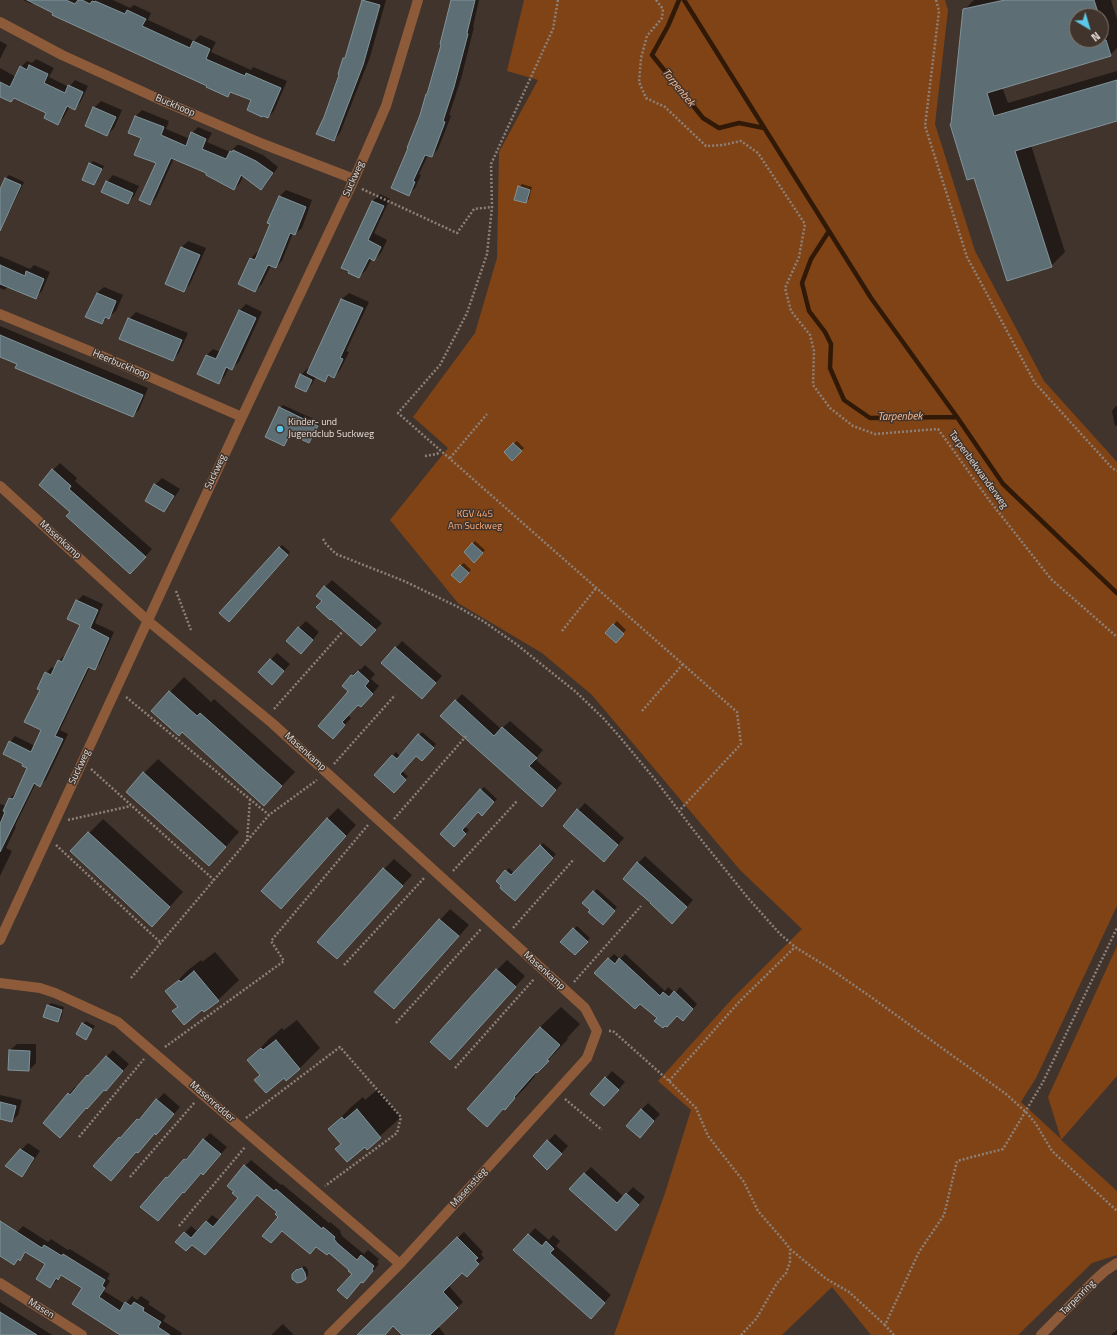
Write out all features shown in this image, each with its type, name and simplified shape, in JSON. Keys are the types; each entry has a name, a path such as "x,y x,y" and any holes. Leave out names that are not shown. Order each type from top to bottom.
{"street":[{"name":"Suckweg","path":"0,940 147,620 353,182 386,106 418,0"},
{"name":"Buckhoop","path":"0,22 62,55 163,101 353,182"},
{"name":"Heerbuckhoop","path":"0,314 102,356 242,417"},
{"name":"Masenkamp","path":"0,486 147,620 266,718 445,880 585,1008 597,1031"},
{"name":"Masenredder","path":"0,983 40,988 55,993 118,1022 400,1264"},
{"name":"Masenstieg","path":"329,1335 400,1264 587,1058 597,1031"},
{"name":"Tarpenring","path":"1041,1335 1094,1281 1117,1263"},
{"name":"Masen","path":"0,1283 82,1335"}],"path":[{"path":"558,0 553,30 491,164 492,207 487,254 467,313 440,365 398,413 737,712 741,744 679,811"},
{"name":"Tarpenbekwanderweg","path":"656,0 663,9 662,18 647,36 641,58 639,82 646,98 664,107 706,146 723,145 741,141 758,153 804,224 799,257 785,288 791,310 810,335 814,351 813,385 830,408 853,426 875,434 938,429 989,500 1051,579 1117,637"},
{"path":"936,0 939,11 925,126 967,257 1035,383 1112,468 1117,471"},
{"path":"353,182 457,233 474,209 492,207"},
{"path":"450,458 487,414"},
{"path":"425,456 437,454 440,451"},
{"path":"323,539 336,554 420,588 483,621 516,644 576,692 604,719 657,782 748,898 780,934 795,947 829,968 1006,1094 1026,1112 1036,1124 1052,1151 1117,1210"},
{"path":"169,574 190,630"},
{"path":"562,631 596,588"},
{"path":"266,718 343,632"},
{"path":"642,711 683,664"},
{"path":"116,689 269,815"},
{"path":"131,978 269,815 327,773 395,695"},
{"path":"386,827 467,735"},
{"path":"82,761 214,880"},
{"path":"247,841 250,800"},
{"path":"445,880 517,800"},
{"path":"54,823 132,806"},
{"path":"79,1137 153,1052 284,960 271,941 375,817"},
{"path":"48,837 161,943"},
{"path":"506,936 574,859"},
{"path":"344,965 432,869"},
{"path":"566,991 641,906"},
{"path":"396,1023 488,920"},
{"path":"885,1325 918,1252 944,1215 957,1160 1003,1149 1043,1082 1117,928"},
{"path":"669,1081 738,1002 795,947"},
{"path":"456,1068 542,970"},
{"path":"597,1031 613,1031 669,1081 696,1108 708,1136 744,1182 758,1211 784,1240 790,1249 825,1278 849,1292 894,1335"},
{"path":"238,1124 340,1047 401,1117 397,1132 317,1192"},
{"path":"556,1091 602,1130"},
{"path":"130,1177 202,1094"},
{"path":"179,1226 253,1138"},
{"path":"741,1335 756,1319 777,1283 786,1273 790,1262 790,1249"}],"green space":[{"name":"KGV 445 Am Suckweg","path":"524,0 945,0 948,10 935,124 975,251 1044,381 1117,462 1117,906 1036,1078 1021,1102 1061,1139 1048,1097 1117,946 1117,1076 1061,1140 1117,1191 1117,1255 1092,1263 1018,1335 871,1335 832,1287 782,1335 614,1335 665,1193 691,1110 658,1081 732,999 802,929 740,870 592,695 542,653 458,603 390,520 448,448 413,417 475,333 497,258 499,152 538,80 507,71"}],"building":[{"path":"27,0 66,0 75,4 78,0 82,0 90,4 92,1 95,1 125,14 127,10 146,19 142,26 190,48 193,41 210,49 206,59 245,76 246,73 281,88 268,118 262,117 247,110 251,100 230,92 228,97 52,15 53,13"},
{"path":"362,0 380,5 363,65 334,141 316,134 324,117 339,75 338,74 343,58 345,58"},
{"path":"451,0 475,0 454,87 443,121 445,122 432,157 425,155 413,181 415,182 409,196 391,188 408,148 427,94 441,45"},
{"path":"1005,0 1094,0 1096,8 1069,8 1069,48 1108,48 1111,56 987,93 994,116 1117,80 1117,121 1015,151 1052,267 1007,281 974,178 967,180 950,124 963,9"},
{"path":"29,65 48,74 44,83 65,93 68,85 83,92 75,110 67,106 58,125 44,118 46,113 14,98 11,102 0,97 0,82 10,87 20,66 27,70"},
{"path":"93,107 116,117 107,136 85,126"},
{"path":"135,116 164,127 161,135 186,146 191,132 206,139 202,149 226,159 230,151 232,152 233,150 256,161 273,173 261,190 241,175 234,190 206,175 206,173 171,158 150,205 139,200 156,163 134,155 141,138 128,133"},
{"path":"89,163 102,169 94,185 82,180"},
{"path":"5,178 21,185 0,231 0,189"},
{"path":"106,181 133,193 128,204 101,192"},
{"path":"518,186 530,190 526,203 514,200"},
{"path":"279,196 306,207 295,235 290,233 276,268 268,265 255,292 238,284 250,258 255,260 270,224 267,223"},
{"path":"372,201 384,206 368,240 381,247 374,261 369,258 359,278 348,273 349,271 341,268"},
{"path":"181,247 200,255 184,292 165,284"},
{"path":"0,265 25,276 26,271 44,279 36,299 0,284"},
{"path":"97,293 116,301 109,319 105,317 102,324 85,317"},
{"path":"341,299 363,308 340,358 343,359 334,378 328,375 325,382 307,373"},
{"path":"239,310 256,318 232,370 226,367 219,384 197,374 206,355 216,359"},
{"path":"128,318 182,340 173,361 119,339"},
{"path":"0,335 143,395 133,417 15,368 17,364 0,357"},
{"path":"300,374 312,380 306,392 295,387"},
{"path":"279,407 318,426 309,443 290,434 284,446 265,437"},
{"path":"513,443 522,451 512,461 504,452"},
{"path":"52,469 71,486 69,489 146,557 130,574 66,516 70,512 39,485"},
{"path":"154,484 174,496 164,512 145,501"},
{"path":"472,543 483,553 474,563 464,552"},
{"path":"279,547 288,555 229,622 219,613"},
{"path":"460,565 469,573 460,583 451,575"},
{"path":"324,586 376,630 361,646 316,607 322,601 316,596"},
{"path":"76,600 98,610 90,628 109,638 95,670 88,667 55,736 63,739 40,787 34,783 0,852 0,824 5,812 3,811 9,798 13,799 27,768 22,766 23,764 3,754 9,741 31,752 41,730 24,722 40,690 37,689 45,672 51,675 58,660 62,662 80,625 67,619"},
{"path":"613,624 624,634 616,643 605,633"},
{"path":"298,627 313,640 301,654 286,641"},
{"path":"395,647 436,683 422,699 381,663"},
{"path":"270,659 284,671 272,685 258,672"},
{"path":"358,671 369,681 365,686 373,694 361,707 358,705 342,722 345,725 333,739 318,726 348,691 342,686 351,675 353,676"},
{"path":"169,691 197,716 200,713 282,786 264,806 182,732 179,736 151,711"},
{"path":"455,700 494,736 502,727 537,758 529,766 556,790 542,807 440,716"},
{"path":"418,734 434,748 422,761 416,756 400,774 406,780 394,793 374,775 392,755 397,759"},
{"path":"143,772 226,847 209,866 126,792"},
{"path":"480,789 494,802 482,816 478,812 462,830 466,834 454,847 440,834"},
{"path":"577,809 618,845 604,862 563,826"},
{"path":"327,818 346,836 281,909 261,891"},
{"path":"88,832 170,907 152,927 70,851"},
{"path":"540,845 553,858 515,901 500,888 501,886 496,881 505,870 511,875"},
{"path":"637,862 687,907 672,924 651,903 623,879"},
{"path":"383,868 403,886 337,959 317,942"},
{"path":"593,891 615,911 603,925 588,912 590,910 582,903"},
{"path":"439,919 459,936 394,1009 374,992"},
{"path":"573,928 588,942 575,955 560,942"},
{"path":"608,958 615,964 619,958 660,996 663,992 669,997 674,991 693,1009 683,1021 677,1016 667,1027 665,1026 663,1028 654,1021 657,1018 640,1004 635,1009 594,973"},
{"path":"496,969 516,987 450,1060 430,1042"},
{"path":"194,971 219,1001 204,1012 202,1010 184,1025 172,1011 178,1007 165,991 179,980 181,982"},
{"path":"47,1005 62,1010 58,1022 43,1017"},
{"path":"82,1023 92,1029 86,1040 76,1034"},
{"path":"540,1027 560,1045 547,1060 549,1061 537,1073 536,1072 514,1097 515,1098 505,1110 503,1109 487,1127 467,1109"},
{"path":"276,1040 300,1069 286,1081 284,1078 266,1093 254,1080 260,1075 247,1060 261,1048 263,1050"},
{"path":"9,1050 30,1051 29,1071 8,1070"},
{"path":"106,1056 123,1071 106,1091 104,1090 87,1109 86,1108 60,1138 43,1123 68,1093 70,1095"},
{"path":"605,1077 619,1090 604,1106 590,1094"},
{"path":"156,1099 174,1114 138,1153 136,1152 111,1181 93,1166 137,1119 139,1120"},
{"path":"0,1102 16,1106 12,1122 0,1119"},
{"path":"357,1109 381,1138 367,1150 365,1147 347,1162 335,1149 341,1144 328,1129 342,1117 344,1120"},
{"path":"641,1109 654,1121 640,1138 626,1126"},
{"path":"203,1139 221,1154 203,1175 201,1173 184,1193 183,1192 158,1221 140,1207 166,1177 167,1178 184,1159 186,1160"},
{"path":"547,1140 562,1154 547,1170 533,1156"},
{"path":"20,1149 34,1158 22,1177 5,1166"},
{"path":"244,1165 274,1191 276,1189 322,1229 323,1227 335,1237 334,1239 337,1243 357,1260 361,1255 374,1266 372,1269 373,1271 363,1283 361,1282 347,1299 337,1290 352,1274 329,1253 327,1255 316,1247 310,1254 282,1231 271,1243 262,1236 278,1217 275,1214 277,1212 257,1195 205,1255 192,1245 186,1251 175,1242 184,1232 191,1238 206,1221 213,1227 238,1198 227,1186"},
{"path":"584,1173 617,1203 626,1193 639,1205 616,1231 569,1189"},
{"path":"0,1221 42,1248 44,1245 62,1256 63,1254 105,1280 102,1286 105,1288 99,1297 120,1311 125,1302 131,1306 134,1302 144,1308 143,1311 161,1322 158,1327 170,1335 120,1335 72,1304 82,1288 61,1275 58,1280 56,1278 50,1288 36,1279 45,1264 25,1252 20,1261 18,1259 14,1265 0,1256"},
{"path":"528,1234 542,1246 546,1241 554,1249 550,1253 605,1303 591,1319 513,1250"},
{"path":"457,1237 478,1258 475,1260 479,1264 467,1277 462,1273 443,1292 458,1308 430,1335 402,1335 393,1326 385,1335 357,1335"},
{"path":"302,1268 306,1279 297,1283 292,1279 292,1274 296,1270"},
{"path":"0,1312 37,1335 0,1335"}],"waterway":[{"name":"Tarpenbek","path":"679,0 668,26 652,55 703,118 719,128 739,123 764,128"},
{"name":"Tarpenbek","path":"684,0 871,298 957,417 1003,484 1117,593"},
{"name":"Tarpenbek","path":"829,231 811,259 802,283 809,311 825,332 831,344 830,368 844,400 870,418 957,417"}],"place":[{"name":"Kinder- und Jugendclub Suckweg","path":"280,429"}]}
